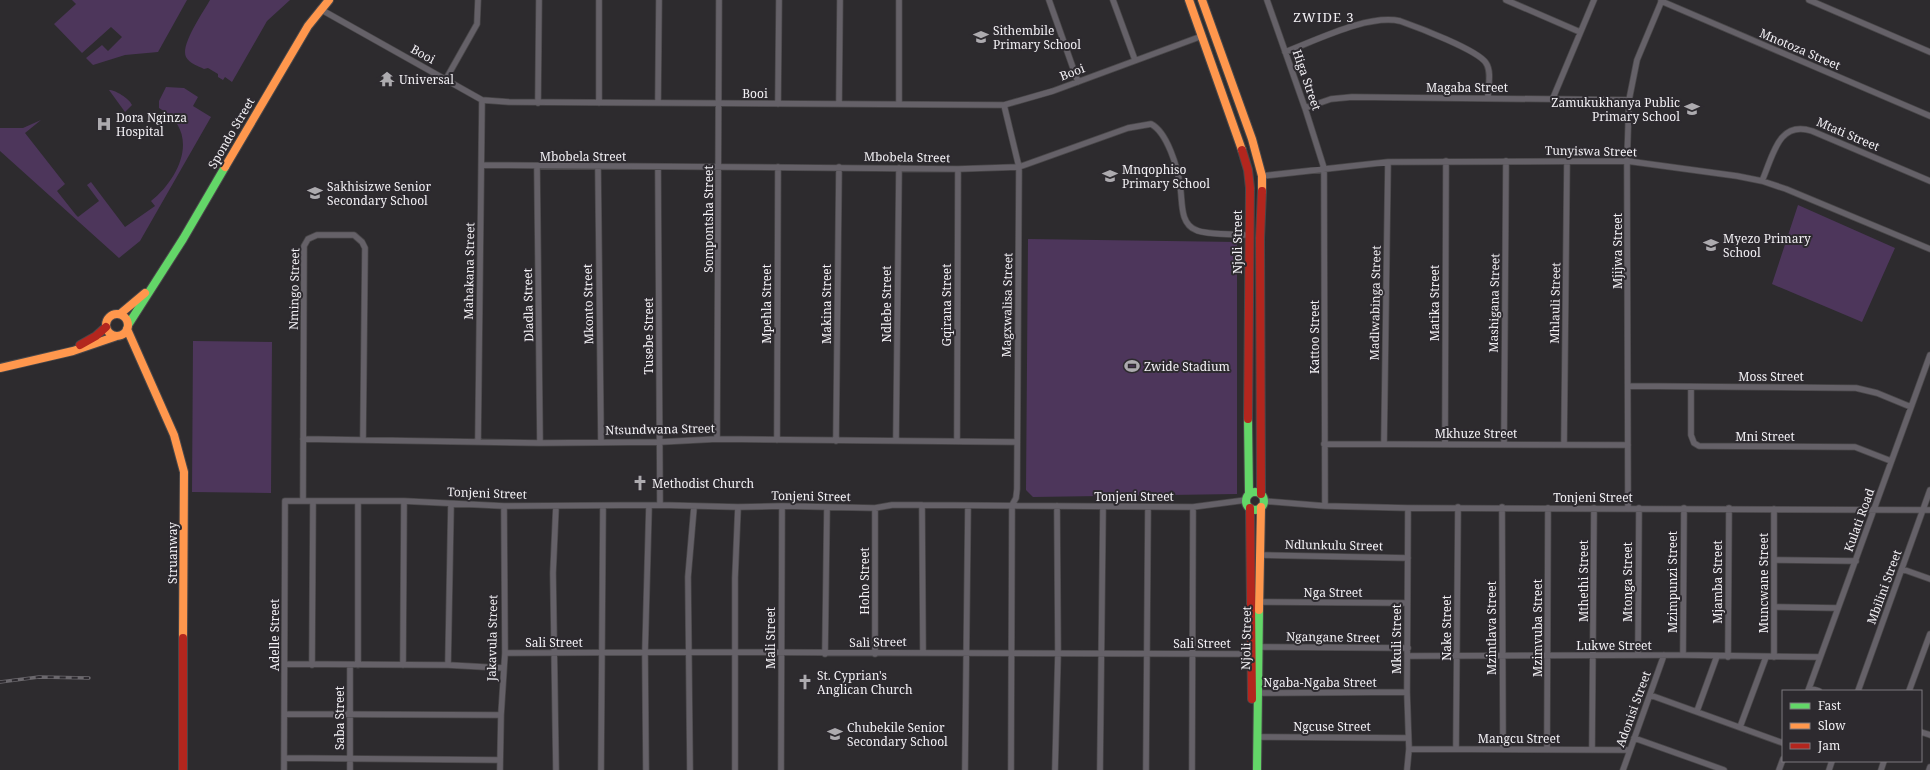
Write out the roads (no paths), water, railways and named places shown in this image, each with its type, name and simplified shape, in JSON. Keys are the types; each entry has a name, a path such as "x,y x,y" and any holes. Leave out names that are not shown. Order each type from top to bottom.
{"main road":[{"name":"Spondo Street","path":"128,327 183,240 288,60 320,9 329,0"},
{"name":"Njoli Street","path":"1189,0 1246,162 1249,179 1248,236 1250,330 1247,420 1248,497"},
{"name":"Njoli Street","path":"1202,0 1252,140 1262,176 1260,238 1262,501 1257,647 1257,770"},
{"name":"Spondo Street","path":"120,314 156,281"},
{"path":"0,368 85,348 119,336 128,327 126,318 120,314 113,314 108,318 106,326 96,336 59,354"},
{"path":"106,326 108,332 119,336"},
{"name":"Struanway","path":"128,327 133,347 177,442 184,472 183,770"},
{"name":"Struanway","path":"119,336 133,347"},
{"path":"1254,492 1262,501 1256,509 1250,508 1248,497 1254,492"},
{"name":"Njoli Street","path":"1250,508 1252,770"}],"street":[{"path":"446,79 477,24 478,0"},
{"path":"538,103 539,0"},
{"path":"599,0 599,103"},
{"path":"658,103 659,0"},
{"name":"Sompontsha Street","path":"717,439 719,0"},
{"path":"778,104 779,0"},
{"path":"839,104 840,0"},
{"path":"898,103 900,0"},
{"path":"1049,0 1078,82"},
{"path":"1113,0 1135,60"},
{"name":"Higa Street","path":"1267,0 1306,108 1324,168"},
{"path":"1506,0 1580,32"},
{"path":"1553,98 1594,0"},
{"path":"1809,0 1930,52"},
{"name":"Mjijwa Street","path":"1628,508 1627,160 1629,100 1637,60 1661,1"},
{"name":"Mnotoza Street","path":"1661,1 1930,116"},
{"name":"Booi","path":"320,9 482,100 538,103 898,103 1004,105 1034,98 1202,36"},
{"path":"1286,52 1374,20 1383,18 1400,21 1471,51 1483,59 1488,67 1488,97"},
{"name":"Magaba Street","path":"1306,108 1342,97 1488,97 1629,100"},
{"name":"Mahakana Street","path":"478,442 482,100"},
{"name":"Magxwalisa Street","path":"1004,105 1019,168 1018,489 1012,505 1011,770"},
{"name":"Mbobela Street","path":"482,166 719,166 958,169 1019,168 1128,128 1151,124 1159,130 1166,141 1180,185 1183,213 1190,227 1201,232 1248,236"},
{"name":"Mtati Street","path":"1762,181 1784,134 1798,128 1812,130 1930,181"},
{"name":"Tunyiswa Street","path":"1262,176 1388,162 1627,160 1762,181 1786,189 1930,250"},
{"name":"Matika Street","path":"1445,444 1446,161"},
{"name":"Mhlauli Street","path":"1564,445 1567,161"},
{"name":"Madlwabinga Street","path":"1384,444 1388,162"},
{"name":"Mashigana Street","path":"1504,444 1506,162"},
{"name":"Dladla Street","path":"537,166 540,443"},
{"name":"Mkonto Street","path":"598,166 601,442"},
{"name":"Tusebe Street","path":"658,167 660,505"},
{"name":"Mpehla Street","path":"777,440 778,167"},
{"name":"Makina Street","path":"836,441 838,167"},
{"name":"Ndlebe Street","path":"896,441 898,168"},
{"name":"Kattoo Street","path":"1324,168 1326,194 1325,506"},
{"name":"Gqirana Street","path":"957,441 958,169"},
{"name":"Nmingo Street","path":"303,500 304,246 309,238 317,235 346,235 358,237 365,248 363,440"},
{"name":"Kulati Road","path":"1808,689 1930,355"},
{"name":"Moss Street","path":"1628,386 1856,388 1877,393 1911,407"},
{"name":"Mni Street","path":"1691,387 1691,435 1694,443 1699,446 1856,447 1891,461"},
{"name":"Ntsundwana Street","path":"303,439 540,443 660,442 717,439 1017,442"},
{"name":"Mkhuze Street","path":"1324,444 1628,445"},
{"name":"Mbilini Street","path":"1858,690 1930,490"},
{"name":"Tonjeni Street","path":"285,501 404,501 504,506 660,505 738,508 782,506 875,508 892,505 1193,507 1248,497"},
{"name":"Adelle Street","path":"284,770 285,501"},
{"path":"312,665 313,501"},
{"path":"358,501 358,665"},
{"path":"403,665 404,501"},
{"name":"Tonjeni Street","path":"1262,501 1325,506 1408,508 1728,508 1930,510"},
{"path":"448,665 451,504"},
{"path":"922,505 923,652"},
{"name":"Jakavula Street","path":"500,770 500,715 505,653 504,506"},
{"path":"556,506 553,573 556,770"},
{"path":"601,770 603,506"},
{"path":"646,770 645,653 648,506"},
{"name":"Mali Street","path":"781,770 782,506"},
{"path":"965,770 968,506"},
{"path":"1056,770 1058,653 1057,506"},
{"path":"690,770 688,577 694,507"},
{"path":"825,654 827,507"},
{"path":"1100,770 1103,507"},
{"path":"1146,770 1148,507"},
{"path":"1192,770 1193,507"},
{"name":"Nake Street","path":"1456,749 1458,507"},
{"path":"734,770 738,508"},
{"name":"Hoho Street","path":"875,508 875,654"},
{"name":"Mkuli Street","path":"1407,770 1409,749 1407,738 1408,508"},
{"name":"Mzintlava Street","path":"1502,508 1503,749"},
{"name":"Mzimvuba Street","path":"1547,749 1548,508"},
{"name":"Mthethi Street","path":"1592,750 1594,508"},
{"name":"Mtonga Street","path":"1638,655 1639,508"},
{"name":"Mzimpunzi Street","path":"1683,655 1684,508"},
{"name":"Mjamba Street","path":"1728,508 1728,657"},
{"name":"Muncwane Street","path":"1774,509 1774,657"},
{"name":"Ndlunkulu Street","path":"1259,555 1408,558"},
{"path":"1774,560 1856,561"},
{"path":"1902,569 1930,579"},
{"name":"Nga Street","path":"1259,602 1407,603"},
{"path":"1774,607 1837,608"},
{"path":"1910,690 1930,634"},
{"name":"Ngangane Street","path":"1257,647 1408,648"},
{"name":"Sali Street","path":"505,653 601,654 688,652 875,654 923,652 1192,655 1251,654"},
{"name":"Lukwe Street","path":"1408,656 1683,655 1820,658"},
{"name":"Adonisi Street","path":"1623,770 1664,656"},
{"path":"1697,711 1717,656"},
{"path":"1740,727 1766,657"},
{"path":"284,664 350,666 448,665 503,668"},
{"name":"Saba Street","path":"350,666 350,770"},
{"name":"Ngaba-Ngaba Street","path":"1258,693 1407,692"},
{"path":"1650,695 1782,742"},
{"path":"285,714 500,715"},
{"name":"Ngcuse Street","path":"1258,737 1407,738"},
{"path":"1634,738 1724,770"},
{"name":"Mangcu Street","path":"1409,749 1630,750"},
{"path":"284,758 350,760 500,760"}],"railway":[{"path":"0,682 39,677 89,678"}],"place":[{"name":"Sithembile Primary School","path":"981,37"},
{"name":"Universal","path":"387,79"},
{"name":"Zamukukhanya Public Primary School","path":"1692,109"},
{"name":"Dora Nginza Hospital","path":"104,124"},
{"name":"Mnqophiso Primary School","path":"1110,176"},
{"name":"Sakhisizwe Senior Secondary School","path":"315,193"},
{"name":"Myezo Primary School","path":"1711,245"},
{"name":"Zwide Stadium","path":"1132,366"},
{"name":"Methodist Church","path":"640,483"},
{"name":"St. Cyprian's Anglican Church","path":"805,682"},
{"name":"Chubekile Senior Secondary School","path":"835,734"}],"district":[{"name":"ZWIDE 3","path":"1324,17"}]}
